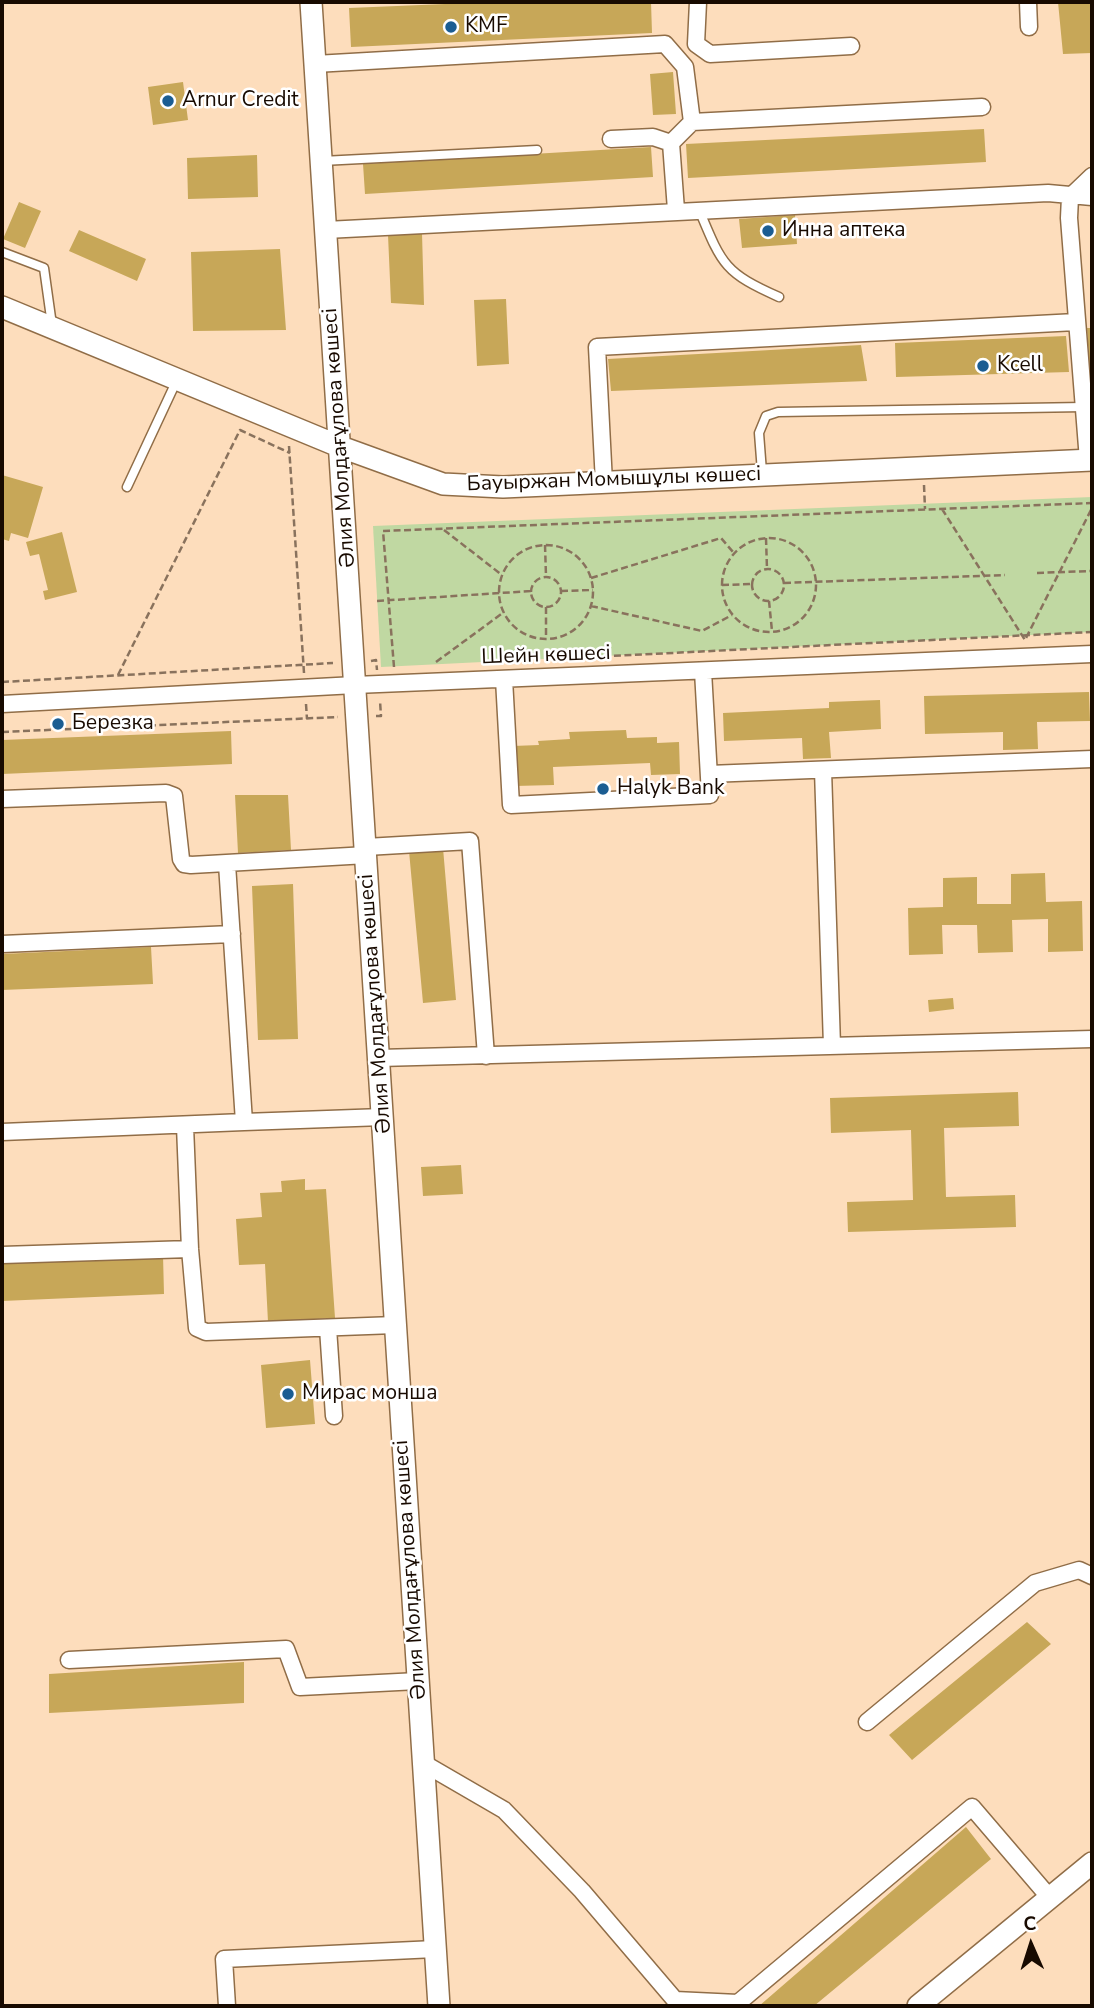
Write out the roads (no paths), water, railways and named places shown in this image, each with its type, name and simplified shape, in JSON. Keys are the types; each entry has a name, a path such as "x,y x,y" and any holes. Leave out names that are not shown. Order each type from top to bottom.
{"street":[{"name":"Әлия Молдағұлова көшесі","path":"311,2 439,2006"},
{"path":"698,2 696,44 710,54 851,46"},
{"path":"1028,2 1029,27"},
{"path":"315,64 665,44 685,67 692,122"},
{"path":"676,210 671,143 692,122 982,107"},
{"path":"611,139 653,137 671,143"},
{"path":"1090,460 1071,265 1070,197 1092,176"},
{"path":"326,230 1048,193 1092,197"},
{"name":"Бауыржан Момышұлы көшесі","path":"2,306 341,447 443,484 503,488 1090,460"},
{"path":"604,483 597,347 1076,322"},
{"name":"Шейн көшесі","path":"2,704 355,685 1092,654"},
{"path":"504,679 511,805 710,796 703,671"},
{"path":"709,774 1092,760"},
{"path":"823,770 832,1046"},
{"path":"2,799 166,793 174,796 177,804 181,859 184,864 227,864 470,841 486,1056"},
{"path":"227,864 244,1122"},
{"path":"2,944 232,934"},
{"path":"379,1058 1092,1039"},
{"path":"2,1132 383,1117"},
{"path":"185,1126 190,1249 198,1328 206,1332 395,1325"},
{"path":"2,1255 190,1249"},
{"path":"328,1328 334,1416"},
{"path":"867,1722 1035,1583 1079,1570 1092,1576"},
{"path":"69,1660 286,1649 300,1687 418,1681"},
{"path":"423,1763 504,1810 582,1891 675,2000 738,2003 972,1807 1050,1898"},
{"path":"918,2006 1092,1863"},
{"path":"227,2006 224,1959 435,1949"}],"lane":[{"path":"321,161 537,150"},
{"path":"699,209 717,252 739,279 779,298"},
{"path":"2,252 44,268 52,328"},
{"path":"127,486 178,379"},
{"path":"762,475 761,424 766,416 778,412 1084,407"}],"place":[{"name":"KMF","path":"451,27"},
{"name":"Arnur Credit","path":"168,101"},
{"name":"Инна аптека","path":"768,231"},
{"name":"Kcell","path":"983,366"},
{"name":"Березка","path":"58,724"},
{"name":"Halyk Bank","path":"603,789"},
{"name":"Мирас монша","path":"288,1394"}]}
